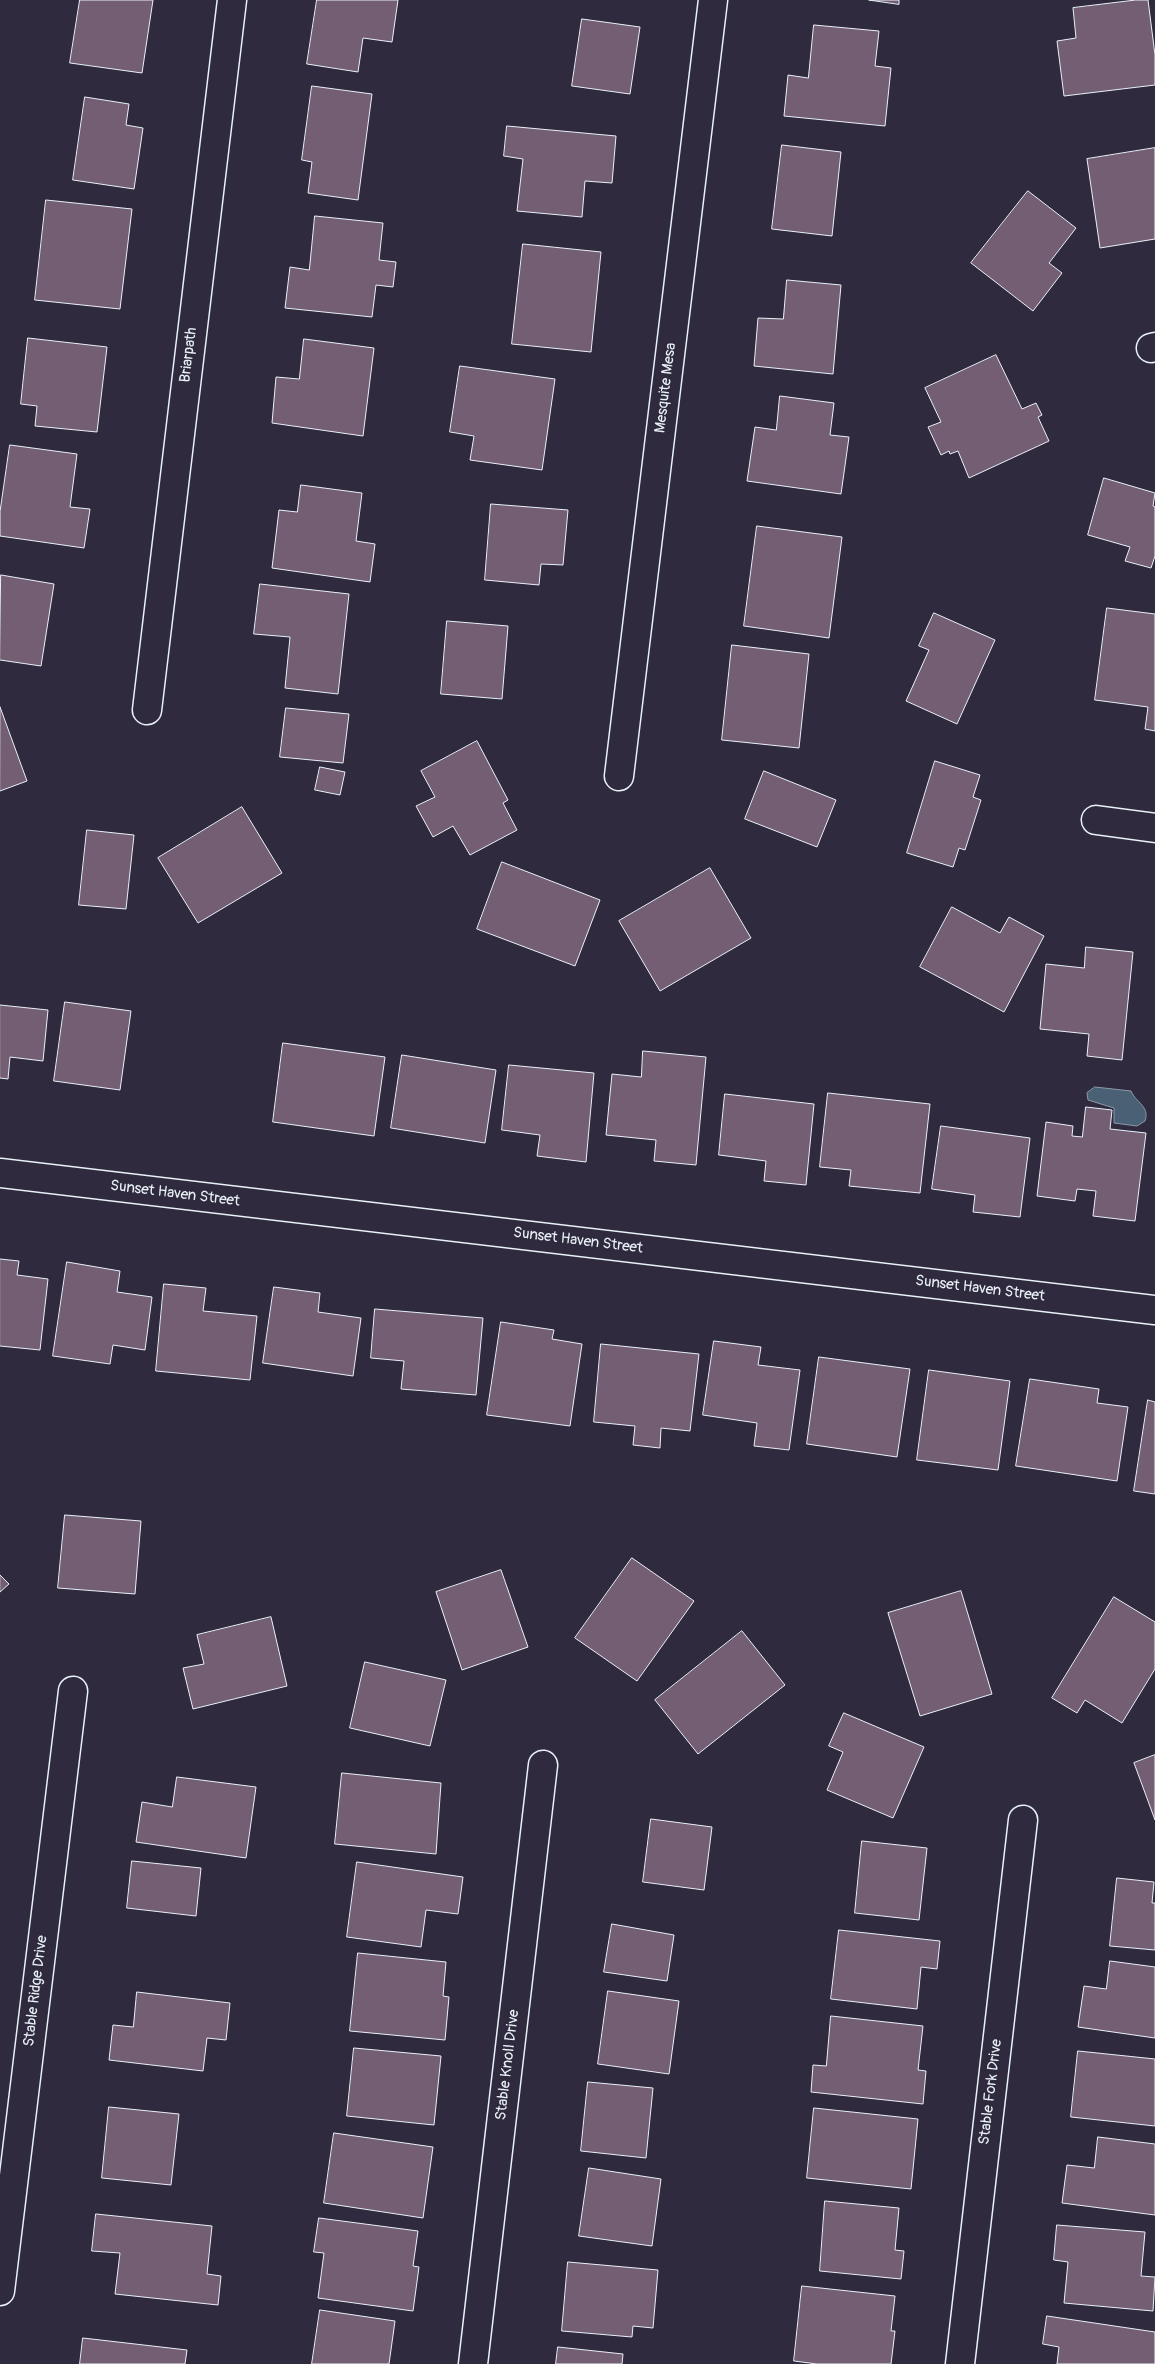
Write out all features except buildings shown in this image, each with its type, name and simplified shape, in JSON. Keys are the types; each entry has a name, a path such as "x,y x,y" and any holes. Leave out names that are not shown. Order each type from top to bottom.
{"street":[{"name":"Briarpath","path":"147,710 232,0"},
{"name":"Mesquite Mesa","path":"619,776 713,0"},
{"path":"1096,820 1155,828"},
{"name":"Sunset Haven Street","path":"0,1173 1155,1310"},
{"name":"Stable Ridge Drive","path":"0,2291 73,1691"},
{"name":"Stable Knoll Drive","path":"474,2364 543,1765"},
{"name":"Stable Fork Drive","path":"960,2364 1023,1820"}],"water":[{"path":"1095,1087 1131,1091 1146,1112 1145,1121 1137,1126 1114,1123 1114,1108 1088,1100 1087,1093"}]}
